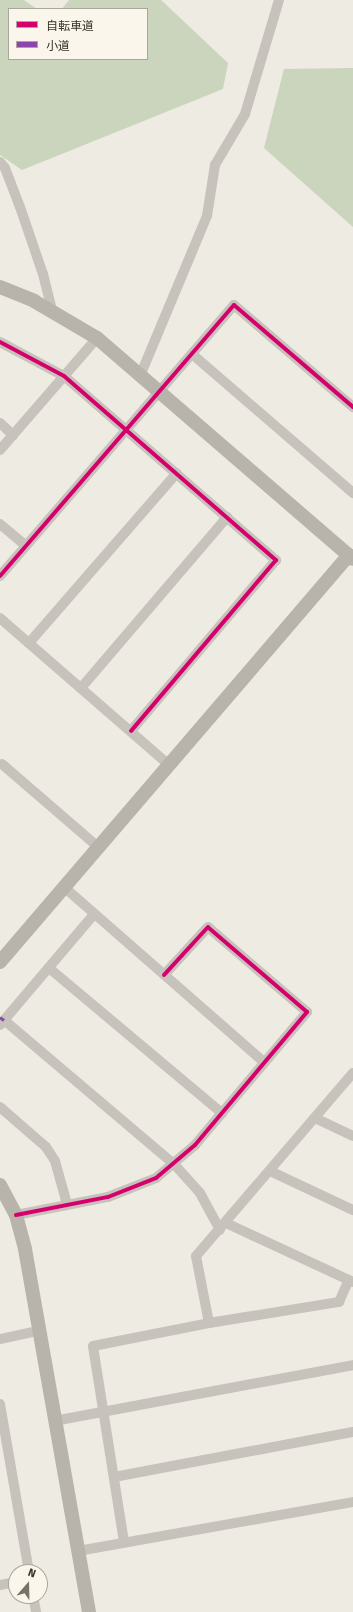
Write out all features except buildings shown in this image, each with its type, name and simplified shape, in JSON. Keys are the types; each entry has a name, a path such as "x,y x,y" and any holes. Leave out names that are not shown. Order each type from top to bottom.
{"street":[{"path":"140,376 207,216 215,165 245,114 279,0"},
{"path":"0,162 5,168 20,207 43,274 52,311"},
{"path":"0,287 52,311 97,338 158,393 352,554 142,795 0,962"},
{"path":"0,576 234,305 353,407"},
{"path":"0,450 97,338"},
{"path":"0,342 64,376 276,560 131,731"},
{"path":"192,354 353,493"},
{"path":"0,423 14,435"},
{"path":"29,643 176,473"},
{"path":"81,688 227,517"},
{"path":"0,524 26,546"},
{"path":"0,618 169,764"},
{"path":"2,764 98,847"},
{"path":"64,887 264,1062"},
{"path":"94,914 2,1023 174,1164 200,1193 223,1226 351,1281 338,1302 209,1323 93,1346 124,1542"},
{"path":"16,1215 108,1197 133,1189 156,1178 195,1145 306,1012 208,926 164,975"},
{"path":"49,968 222,1112"},
{"path":"209,1323 196,1256 353,1073"},
{"path":"0,1107 46,1147 55,1161 62,1180 67,1204"},
{"path":"315,1118 353,1136"},
{"path":"270,1171 353,1210"},
{"path":"0,1184 16,1215 25,1249 54,1421 89,1612"},
{"path":"0,1339 39,1331"},
{"path":"54,1421 353,1365"},
{"path":"0,1404 28,1564"},
{"path":"114,1477 353,1432"},
{"path":"78,1551 353,1502"}],"green space":[{"path":"0,0 24,0 36,8 8,8 8,60 148,60 148,8 63,8 69,0 161,0 228,63 223,89 22,170 0,155"},
{"path":"353,68 353,227 264,148 284,69"}],"marked path":[{"path":"0,1017 4,1020"}],"cycle path":[{"path":"0,576 234,305 353,407"},
{"path":"0,342 64,376 276,560 131,731"},
{"path":"16,1215 108,1197 156,1178 195,1145 307,1012 208,927 164,975"}]}
